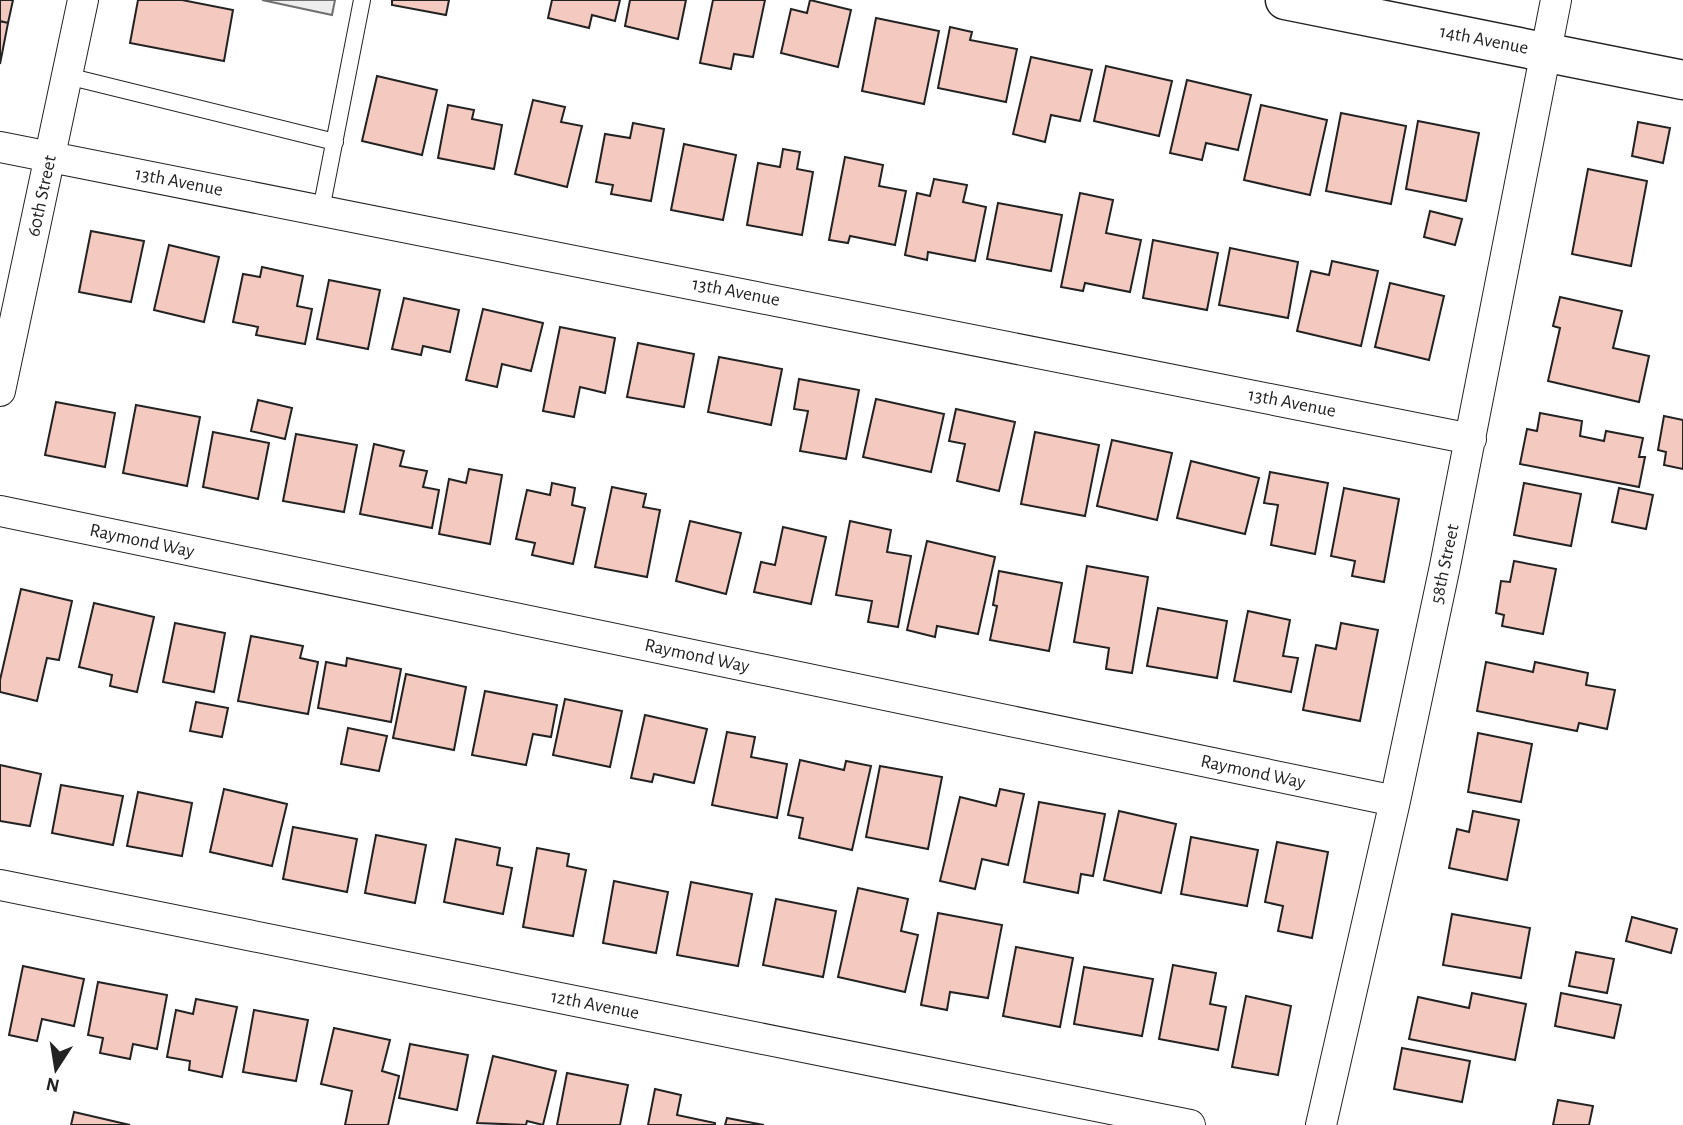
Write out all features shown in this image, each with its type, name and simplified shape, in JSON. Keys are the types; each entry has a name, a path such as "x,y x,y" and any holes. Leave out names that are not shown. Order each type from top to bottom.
{"street":[{"name":"60th Street","path":"0,391 83,0"},
{"name":"14th Avenue","path":"1285,0 1683,80"},
{"name":"58th Street","path":"1321,1125 1395,801 1471,439 1556,0"},
{"name":"13th Avenue","path":"0,147 1471,439"},
{"name":"Raymond Way","path":"0,511 1395,801"},
{"name":"12th Avenue","path":"0,885 1190,1125"}],"lane":[{"path":"321,210 362,0"},
{"path":"67,76 335,142"}],"shaded area":[{"path":"262,0 335,0 332,15"}],"building":[{"path":"0,0 13,0 8,23 0,21"},
{"path":"138,0 182,0 233,10 224,61 130,43"},
{"path":"392,0 449,0 446,15 392,5"},
{"path":"552,0 620,0 615,21 592,15 589,28 548,18"},
{"path":"630,0 686,0 678,39 625,26"},
{"path":"713,0 765,0 753,57 734,54 731,69 700,63"},
{"path":"810,0 851,10 838,67 781,53 791,9 807,13"},
{"path":"876,18 939,31 924,104 862,91"},
{"path":"0,21 8,23 0,64"},
{"path":"950,27 972,32 970,40 1017,49 1006,102 938,88"},
{"path":"1031,57 1092,70 1080,121 1051,115 1045,142 1013,134"},
{"path":"1106,66 1172,81 1159,136 1094,121"},
{"path":"377,76 437,90 422,155 362,141"},
{"path":"1187,80 1251,95 1238,150 1206,143 1202,160 1170,153"},
{"path":"533,100 565,107 561,122 582,126 567,187 515,174"},
{"path":"448,105 474,110 472,119 502,125 494,169 438,158"},
{"path":"1261,105 1327,120 1310,195 1244,180"},
{"path":"1341,113 1406,126 1391,204 1326,191"},
{"path":"1418,121 1479,133 1466,201 1406,189"},
{"path":"1638,122 1670,128 1663,163 1632,156"},
{"path":"633,123 664,129 651,201 611,194 613,185 596,182 605,134 630,138"},
{"path":"684,144 736,155 723,220 671,210"},
{"path":"783,149 800,152 797,169 813,172 802,235 747,225 758,163 780,167"},
{"path":"845,157 883,165 879,186 906,191 895,245 850,236 848,243 829,240"},
{"path":"1588,169 1647,181 1631,266 1572,254"},
{"path":"934,179 967,185 963,202 986,207 975,261 928,252 927,260 905,255 917,193 930,196"},
{"path":"1080,193 1113,200 1106,233 1141,240 1130,292 1085,283 1083,291 1061,287"},
{"path":"998,203 1062,215 1051,271 987,259"},
{"path":"1430,211 1462,219 1455,245 1424,237"},
{"path":"91,231 144,241 131,302 79,292"},
{"path":"1153,240 1218,253 1207,310 1143,298"},
{"path":"169,245 219,257 204,322 154,310"},
{"path":"1230,248 1298,262 1288,318 1219,305"},
{"path":"1332,261 1378,271 1361,346 1297,331 1311,271 1329,275"},
{"path":"262,267 303,276 297,306 312,309 305,344 256,335 258,327 233,322 243,274 260,277"},
{"path":"329,280 380,290 368,349 317,339"},
{"path":"1390,283 1444,296 1429,360 1375,347"},
{"path":"1560,297 1622,311 1613,348 1649,356 1639,402 1548,381 1560,328 1553,326"},
{"path":"404,298 459,310 450,352 423,346 421,355 392,349"},
{"path":"483,309 543,323 531,371 502,364 497,387 466,380"},
{"path":"560,327 615,338 605,393 580,387 574,417 543,411"},
{"path":"638,343 694,354 684,407 627,397"},
{"path":"719,357 782,369 771,425 708,412"},
{"path":"799,379 859,390 846,459 800,451 808,411 794,409"},
{"path":"876,399 944,414 931,472 863,457"},
{"path":"258,400 292,408 285,439 251,431"},
{"path":"56,402 115,413 105,467 45,455"},
{"path":"136,405 200,417 187,486 123,473"},
{"path":"956,409 1015,422 999,491 957,481 965,444 949,441"},
{"path":"1540,413 1582,421 1580,436 1604,441 1606,431 1643,438 1639,457 1645,457 1639,487 1520,464 1527,429 1537,431"},
{"path":"1664,416 1683,420 1683,469 1664,465 1666,452 1658,450"},
{"path":"213,432 269,443 258,499 203,487"},
{"path":"1035,432 1099,445 1085,516 1021,504"},
{"path":"296,434 357,445 344,512 283,501"},
{"path":"1112,440 1172,453 1157,520 1097,506"},
{"path":"374,444 404,451 400,466 427,471 423,487 439,490 432,528 360,514"},
{"path":"1191,461 1259,478 1245,534 1177,518"},
{"path":"469,469 502,475 490,544 439,534 449,479 466,483"},
{"path":"1270,472 1328,483 1315,554 1271,545 1278,505 1264,503"},
{"path":"552,483 575,488 572,505 585,508 573,564 532,555 535,543 516,539 527,490 550,495"},
{"path":"1524,483 1581,494 1571,546 1514,535"},
{"path":"612,487 646,494 643,507 660,510 647,577 595,567"},
{"path":"1344,488 1399,499 1384,582 1352,576 1355,561 1331,556"},
{"path":"1619,488 1653,495 1646,529 1612,522"},
{"path":"690,521 741,533 726,594 676,581"},
{"path":"850,521 891,530 887,552 911,556 898,627 868,622 872,601 836,595"},
{"path":"783,527 826,537 811,604 754,592 761,562 775,565"},
{"path":"927,541 995,557 978,634 937,626 935,637 907,630"},
{"path":"1514,561 1556,569 1543,634 1502,626 1504,615 1496,613 1501,581 1510,582"},
{"path":"1087,566 1148,577 1132,673 1106,669 1109,648 1074,642"},
{"path":"999,571 1062,583 1049,651 990,640 997,606 993,605"},
{"path":"21,589 72,601 59,660 47,658 37,701 0,692 0,680"},
{"path":"94,603 154,617 137,692 110,686 112,675 79,667"},
{"path":"1158,608 1227,621 1217,678 1147,666"},
{"path":"1248,611 1290,620 1283,656 1298,658 1291,692 1234,681"},
{"path":"175,623 225,633 214,692 163,682"},
{"path":"1341,623 1378,630 1360,721 1303,710 1316,645 1336,649"},
{"path":"251,636 303,646 300,658 318,662 308,714 238,701"},
{"path":"347,658 401,669 391,722 318,708 326,662 346,666"},
{"path":"1486,662 1533,672 1535,662 1588,673 1586,685 1615,690 1607,729 1579,723 1577,731 1477,711"},
{"path":"406,674 466,687 454,750 393,738"},
{"path":"485,691 557,705 551,737 533,734 526,765 472,755"},
{"path":"565,699 622,711 610,767 553,755"},
{"path":"196,702 228,708 222,737 190,731"},
{"path":"645,715 707,729 694,783 654,774 652,782 631,778"},
{"path":"348,728 387,736 379,771 341,764"},
{"path":"727,732 755,737 751,757 787,764 777,818 712,805"},
{"path":"1478,733 1532,744 1521,802 1468,792"},
{"path":"800,760 844,770 846,761 871,766 852,850 799,838 803,818 788,815"},
{"path":"0,765 41,774 30,826 0,821"},
{"path":"880,766 942,777 928,849 866,837"},
{"path":"61,785 123,796 113,845 52,833"},
{"path":"224,789 287,804 272,866 210,852"},
{"path":"1000,789 1024,794 1008,865 982,859 975,889 940,881 960,797 996,806"},
{"path":"138,792 192,803 182,856 127,846"},
{"path":"1039,802 1105,814 1093,876 1081,874 1078,893 1024,882"},
{"path":"1119,811 1176,824 1161,893 1104,880"},
{"path":"1473,811 1519,820 1507,880 1449,868 1457,829 1469,832"},
{"path":"293,827 357,839 347,892 283,879"},
{"path":"376,835 426,845 415,903 365,893"},
{"path":"1191,837 1258,850 1247,906 1181,894"},
{"path":"456,839 500,848 497,865 512,868 503,914 444,902"},
{"path":"1277,842 1328,852 1312,938 1278,931 1283,906 1265,902"},
{"path":"537,848 569,854 567,866 586,870 573,936 523,927"},
{"path":"614,881 668,892 656,953 603,943"},
{"path":"691,882 752,894 738,966 677,955"},
{"path":"858,888 908,899 901,931 918,935 905,992 838,977"},
{"path":"776,899 836,911 823,977 763,965"},
{"path":"938,913 1002,925 988,998 950,992 947,1010 921,1005"},
{"path":"1452,914 1530,928 1521,978 1443,965"},
{"path":"1632,917 1677,929 1671,953 1626,941"},
{"path":"1016,947 1073,958 1060,1027 1003,1016"},
{"path":"1576,952 1614,959 1607,993 1569,986"},
{"path":"1173,965 1216,973 1210,1004 1226,1007 1218,1050 1159,1039"},
{"path":"23,966 84,979 74,1026 42,1019 37,1041 9,1035"},
{"path":"1084,967 1153,979 1142,1036 1074,1024"},
{"path":"98,982 167,995 157,1049 133,1044 130,1059 100,1053 103,1038 88,1035"},
{"path":"1472,993 1526,1004 1515,1060 1409,1039 1418,997 1469,1008"},
{"path":"1561,993 1621,1005 1614,1038 1555,1026"},
{"path":"1246,996 1291,1006 1278,1075 1232,1067"},
{"path":"196,999 237,1007 222,1077 189,1070 190,1061 167,1057 176,1010 193,1014"},
{"path":"254,1010 308,1020 296,1081 243,1072"},
{"path":"334,1028 390,1040 382,1071 399,1076 388,1125 345,1125 352,1091 321,1084"},
{"path":"410,1044 468,1055 457,1110 399,1098"},
{"path":"1402,1048 1470,1061 1462,1102 1394,1089"},
{"path":"493,1056 556,1071 543,1125 527,1121 526,1125 477,1123"},
{"path":"567,1073 628,1085 620,1125 557,1125"},
{"path":"655,1089 681,1095 677,1115 715,1125 648,1125"},
{"path":"1558,1100 1593,1106 1589,1125 1553,1125"},
{"path":"74,1112 130,1125 71,1125"},
{"path":"727,1118 764,1125 725,1125"}]}
